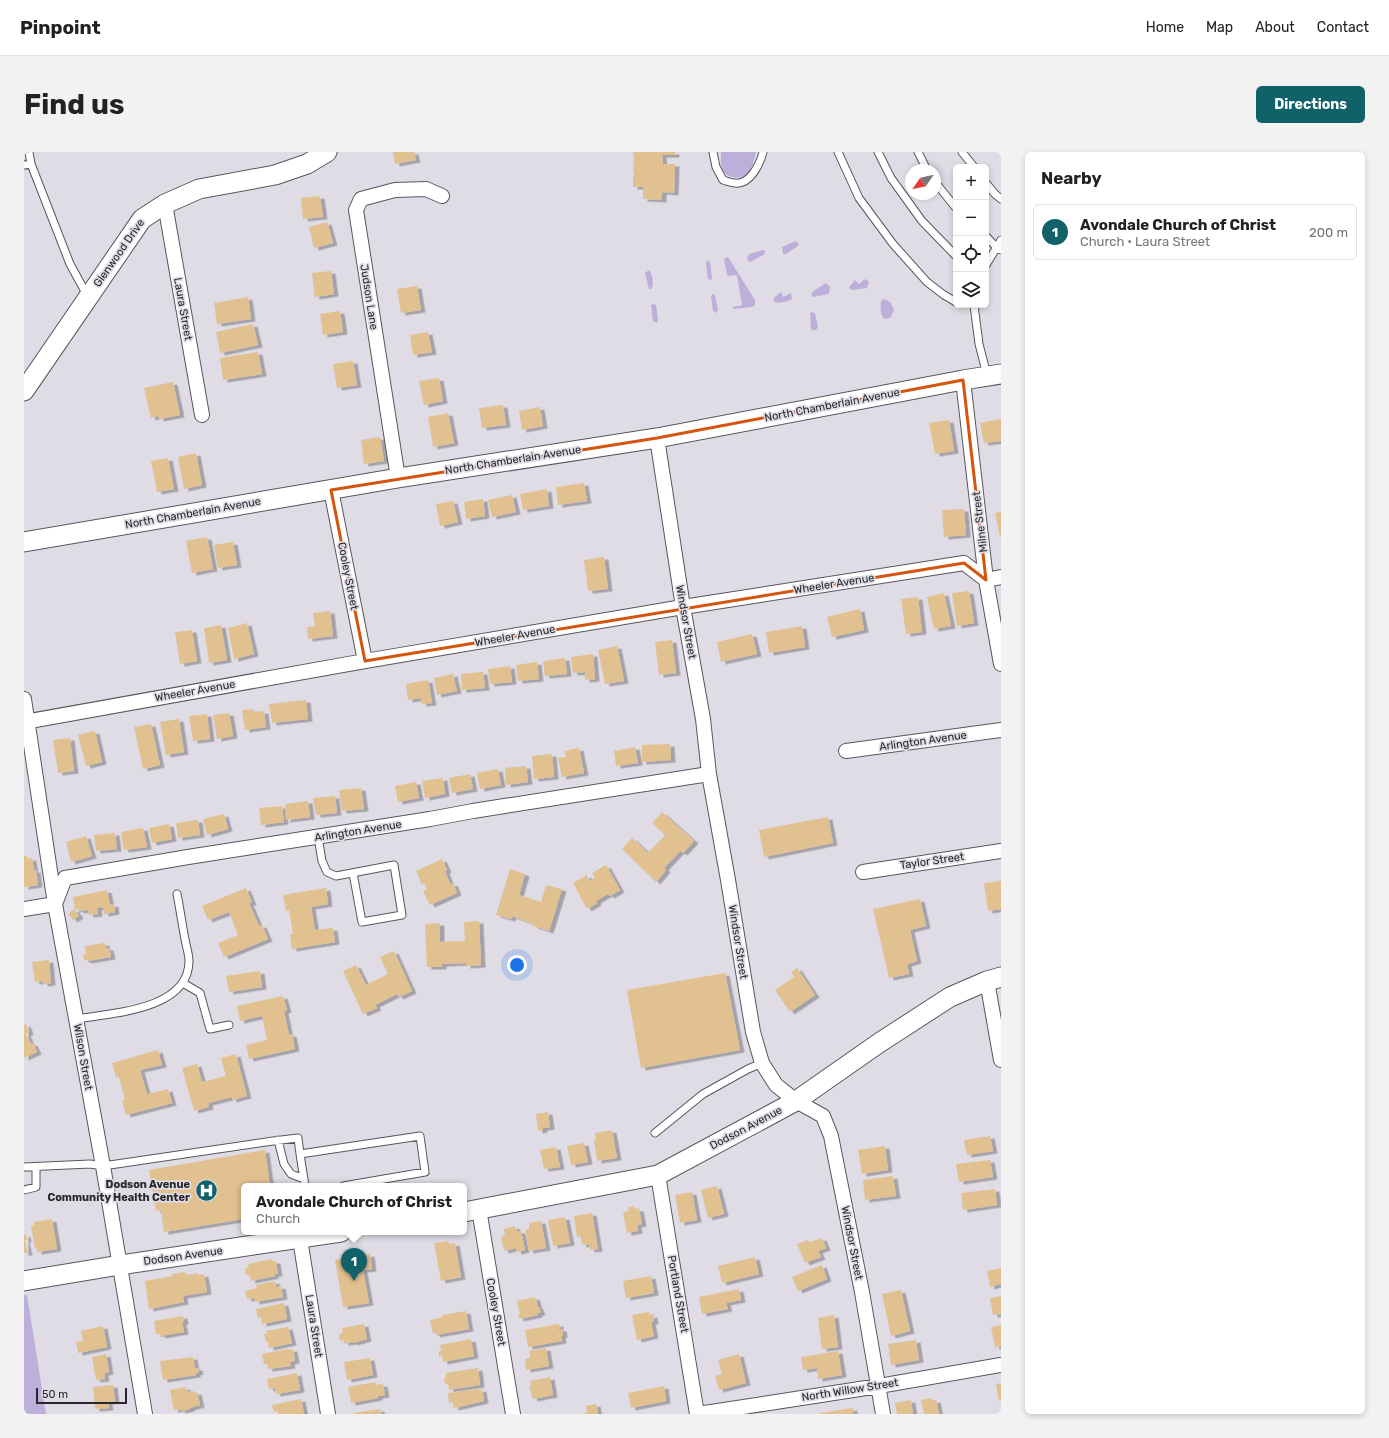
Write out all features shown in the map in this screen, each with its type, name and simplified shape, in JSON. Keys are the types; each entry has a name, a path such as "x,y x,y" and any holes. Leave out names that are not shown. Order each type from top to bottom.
{"street":[{"name":"Glenwood Drive","path":"24,391 142,219 165,204 199,189 275,175 308,164 326,152"},
{"name":"Judson Lane","path":"398,478 356,210 361,199 395,190 426,190 442,196"},
{"name":"Laura Street","path":"165,204 202,415"},
{"name":"North Chamberlain Avenue","path":"24,542 398,478 657,438 994,375"},
{"name":"Milne Street","path":"963,380 986,580 1001,664"},
{"name":"Windsor Street","path":"657,438 683,608 703,719 709,774 753,1032 762,1063 776,1085 796,1101 823,1116 831,1136 862,1292 884,1414"},
{"name":"Cooley Street","path":"331,490 365,661"},
{"name":"Wheeler Avenue","path":"26,722 365,661 964,563 986,580"},
{"path":"986,580 1001,577"},
{"name":"Wilson Street","path":"24,699 26,722 55,904 103,1166 145,1414"},
{"name":"Arlington Avenue","path":"846,751 1001,730"},
{"name":"Arlington Avenue","path":"55,904 65,878 188,856 430,820 473,811 709,774"},
{"name":"Taylor Street","path":"863,872 1001,851"},
{"path":"24,908 55,904"},
{"path":"994,979 1001,1060"},
{"name":"Dodson Avenue","path":"472,1210 658,1175 796,1101 879,1043 950,997 994,979"},
{"name":"Portland Street","path":"658,1175 698,1414"},
{"name":"Cooley Street","path":"472,1210 514,1414"},
{"name":"Laura Street","path":"308,1236 328,1414"},
{"name":"Dodson Avenue","path":"24,1281 308,1236"},
{"name":"North Willow Street","path":"698,1414 879,1386 1001,1365"}],"lane":[{"path":"29,152 28,164 70,264 88,297"},
{"path":"713,152 716,167 723,180 737,184 750,177 760,163 763,152"},
{"path":"838,152 859,198 893,244 927,282 953,300"},
{"path":"878,152 890,178 922,221 953,253"},
{"path":"918,152 924,164"},
{"path":"962,152 972,164"},
{"path":"989,187 1001,199"},
{"path":"941,189 953,204"},
{"path":"989,239 999,248"},
{"path":"989,261 999,248 1001,240"},
{"path":"973,308 979,344 994,375"},
{"path":"318,837 322,862 327,872 336,876 394,865 402,915 362,922 354,873"},
{"path":"76,1019 132,1010 155,1003 175,992 182,983 189,961 177,894"},
{"path":"182,983 200,993 210,1029 229,1025"},
{"path":"655,1133 703,1094 748,1069 762,1063"},
{"path":"300,1154 420,1136 425,1172 360,1183"},
{"path":"24,1167 90,1164 103,1166 298,1138 305,1183"},
{"path":"278,1140 284,1164 291,1174 305,1183"},
{"path":"24,1190 36,1187 36,1167"}],"highlighted area":[{"path":"963,380 986,580 964,563 365,661 331,490 657,438"}],"shaded area":[{"path":"721,152 756,152 750,171 742,177 734,177 724,172 721,164"},
{"path":"796,241 799,244 798,246 786,254 783,254 782,247"},
{"path":"763,250 765,251 765,254 750,262 748,261 747,258 749,254"},
{"path":"728,257 755,300 755,305 752,307 733,309 733,307 742,305 737,275 727,275 724,259"},
{"path":"708,260 710,262 711,280 708,279 706,263"},
{"path":"649,270 653,284 652,289 649,289 645,273"},
{"path":"865,279 869,282 867,288 850,289 849,287 855,280 859,284"},
{"path":"826,283 830,287 829,294 813,297 811,294"},
{"path":"781,292 783,297 791,293 792,299 783,302 774,302 774,298"},
{"path":"713,294 715,295 718,310 716,313 713,311 711,296"},
{"path":"885,299 891,303 894,310 890,318 884,319 881,313 881,305 882,300"},
{"path":"651,305 656,305 657,323 653,321"},
{"path":"810,312 815,313 818,327 816,330 812,330 811,328"},
{"path":"24,1295 27,1295 46,1414 24,1414"}],"building":[{"path":"393,152 414,152 416,160 395,164"},
{"path":"633,152 675,152 675,155 662,155 663,164 675,164 674,193 662,192 662,200 643,199 643,187 633,187"},
{"path":"320,196 323,217 303,219 301,198"},
{"path":"327,222 333,243 314,248 309,227"},
{"path":"331,271 334,294 315,297 312,273"},
{"path":"417,286 421,310 401,313 397,289"},
{"path":"248,297 251,319 217,324 214,303"},
{"path":"340,311 343,332 323,335 320,314"},
{"path":"253,324 258,345 220,353 216,332"},
{"path":"428,332 432,352 413,355 410,335"},
{"path":"258,352 262,374 223,380 220,358"},
{"path":"353,361 357,385 337,388 333,364"},
{"path":"439,378 443,401 424,405 419,381"},
{"path":"173,382 180,415 159,419 159,416 151,418 144,388"},
{"path":"503,405 506,425 482,428 479,408"},
{"path":"540,407 543,426 522,430 519,411"},
{"path":"448,413 454,443 433,447 428,417"},
{"path":"1001,419 1001,441 984,443 980,423"},
{"path":"949,420 954,451 935,454 929,423"},
{"path":"380,437 384,461 364,464 361,440"},
{"path":"196,453 202,485 184,489 178,457"},
{"path":"168,458 174,489 157,492 151,461"},
{"path":"584,483 587,501 558,505 556,487"},
{"path":"547,489 549,506 523,510 520,494"},
{"path":"512,495 516,512 492,517 488,500"},
{"path":"483,499 485,516 466,519 464,502"},
{"path":"453,501 458,522 440,526 436,504"},
{"path":"964,509 966,535 944,537 942,510"},
{"path":"1001,512 1001,537 1000,537 995,513"},
{"path":"207,537 213,569 192,573 186,541"},
{"path":"233,542 237,565 218,568 214,545"},
{"path":"604,557 608,589 588,591 584,560"},
{"path":"969,591 974,623 957,626 952,593"},
{"path":"944,593 951,626 934,629 927,597"},
{"path":"918,597 922,632 906,634 901,599"},
{"path":"860,609 864,630 832,637 827,617"},
{"path":"330,611 333,636 308,639 307,627 315,626 313,613"},
{"path":"247,623 254,654 234,659 228,628"},
{"path":"221,625 227,660 209,663 204,628"},
{"path":"802,626 805,647 769,653 766,632"},
{"path":"192,630 197,661 180,664 175,632"},
{"path":"752,634 757,654 721,662 717,642"},
{"path":"672,640 676,673 659,675 655,642"},
{"path":"617,646 624,681 605,684 598,650"},
{"path":"593,654 595,679 585,680 585,672 573,673 571,657"},
{"path":"565,658 567,674 545,676 543,661"},
{"path":"537,662 539,679 518,681 516,665"},
{"path":"510,666 512,682 490,684 488,669"},
{"path":"483,672 485,688 462,690 461,674"},
{"path":"453,674 457,691 437,695 434,678"},
{"path":"428,680 432,703 422,704 421,698 408,700 406,684"},
{"path":"306,700 308,719 272,723 269,704"},
{"path":"254,709 254,712 264,711 266,727 245,730 242,710"},
{"path":"229,713 233,736 217,739 213,715"},
{"path":"207,714 210,739 193,741 189,716"},
{"path":"179,719 184,752 166,755 160,722"},
{"path":"151,724 160,765 143,769 134,727"},
{"path":"95,731 102,762 86,766 78,735"},
{"path":"70,738 74,771 58,773 53,740"},
{"path":"670,744 671,760 642,762 642,745"},
{"path":"635,747 638,763 616,766 614,751"},
{"path":"579,748 584,773 562,777 558,758 566,757 564,751"},
{"path":"552,754 554,777 534,779 532,756"},
{"path":"526,766 528,782 506,785 505,768"},
{"path":"498,769 501,785 480,789 477,773"},
{"path":"470,774 473,789 452,793 449,778"},
{"path":"443,778 445,794 425,798 422,781"},
{"path":"416,782 419,798 398,802 395,786"},
{"path":"361,788 364,809 342,811 339,790"},
{"path":"335,796 337,813 316,815 313,798"},
{"path":"308,801 310,817 286,820 285,804"},
{"path":"282,806 284,822 261,825 259,808"},
{"path":"662,812 694,841 683,853 680,851 664,868 666,870 656,882 622,849 632,838 648,853 665,835 652,823"},
{"path":"224,814 228,829 207,835 203,819"},
{"path":"828,817 833,843 764,857 759,830"},
{"path":"198,820 200,835 178,838 176,823"},
{"path":"169,824 172,839 152,843 149,828"},
{"path":"143,828 147,847 124,850 121,832"},
{"path":"115,833 117,849 96,851 94,835"},
{"path":"86,836 92,856 71,862 66,842"},
{"path":"24,856 27,856 28,859 32,858 34,871 36,870 38,885 24,887"},
{"path":"442,859 447,870 445,871 450,884 453,883 457,893 430,905 423,891 427,889 424,883 422,885 416,871"},
{"path":"606,865 620,890 610,896 608,894 596,901 597,903 587,909 573,883 587,875 589,881 595,878 592,873"},
{"path":"510,869 525,874 519,895 541,902 546,885 562,889 549,931 533,926 534,924 512,916 511,919 496,915"},
{"path":"1001,881 1001,909 988,911 984,883"},
{"path":"246,888 252,903 249,903 259,926 262,925 268,939 224,957 218,943 238,935 229,912 208,920 202,906"},
{"path":"326,888 328,904 311,907 315,930 333,928 335,942 292,949 290,935 293,934 289,910 286,911 283,895"},
{"path":"107,890 110,905 114,904 115,912 104,914 103,907 97,908 98,914 89,915 88,910 75,910 73,897"},
{"path":"920,899 926,926 910,930 917,961 907,964 909,974 889,978 873,909"},
{"path":"74,909 79,916 73,920 68,914"},
{"path":"479,921 481,965 466,966 466,963 442,964 442,967 427,967 425,924 440,923 440,942 465,941 464,922"},
{"path":"105,943 106,948 109,948 111,957 87,961 84,960 83,955 86,954 85,946"},
{"path":"394,951 412,991 399,997 397,994 375,1005 377,1008 363,1014 343,971 356,965 366,985 388,974 380,957"},
{"path":"49,960 51,983 43,984 43,981 35,982 32,962"},
{"path":"797,968 815,995 790,1012 775,990 794,977 791,972"},
{"path":"260,971 262,987 229,992 226,976"},
{"path":"725,973 740,1050 641,1068 627,990"},
{"path":"283,996 287,1010 284,1011 289,1035 292,1034 295,1049 249,1059 246,1045 267,1040 262,1016 240,1021 237,1006"},
{"path":"26,1024 29,1032 26,1034 31,1044 33,1043 37,1052 24,1058 24,1025"},
{"path":"158,1050 162,1065 140,1070 147,1094 168,1089 172,1103 126,1115 122,1101 125,1100 119,1077 116,1077 112,1063"},
{"path":"236,1054 247,1096 232,1100 232,1097 208,1103 209,1107 194,1111 182,1068 197,1064 202,1082 226,1076 221,1058"},
{"path":"548,1112 550,1127 543,1128 543,1130 538,1131 536,1114"},
{"path":"612,1130 617,1158 597,1161 594,1140 596,1139 595,1133"},
{"path":"990,1136 993,1151 967,1155 964,1140"},
{"path":"584,1143 588,1162 571,1165 567,1146"},
{"path":"885,1146 888,1170 862,1174 858,1150"},
{"path":"556,1147 560,1167 544,1169 540,1150"},
{"path":"265,1150 270,1183 241,1183 241,1219 164,1232 161,1210 156,1211 149,1170"},
{"path":"990,1160 993,1177 959,1182 956,1164"},
{"path":"893,1176 896,1196 865,1200 863,1180"},
{"path":"717,1186 724,1214 708,1218 701,1190"},
{"path":"995,1189 997,1205 963,1210 961,1193"},
{"path":"692,1192 697,1220 680,1223 675,1195"},
{"path":"634,1206 635,1209 639,1209 642,1224 637,1225 638,1231 627,1233 623,1212 629,1211 628,1207"},
{"path":"592,1213 598,1249 590,1250 589,1244 582,1245 581,1236 577,1237 574,1216"},
{"path":"565,1217 570,1243 553,1246 548,1220"},
{"path":"52,1219 57,1249 37,1252 37,1248 35,1249 31,1226 34,1225 34,1222"},
{"path":"541,1221 546,1248 529,1251 525,1230 529,1229 529,1223"},
{"path":"515,1226 517,1231 521,1231 525,1250 517,1252 516,1248 504,1251 501,1237 505,1234 504,1229"},
{"path":"26,1234 27,1240 25,1240 28,1253 24,1253 24,1235"},
{"path":"822,1238 826,1248 818,1251 821,1257 805,1263 797,1244 807,1240 810,1242"},
{"path":"448,1241 449,1244 455,1243 461,1277 441,1281 434,1243"},
{"path":"370,1254 372,1269 363,1270 369,1303 343,1307 335,1260"},
{"path":"755,1257 759,1274 722,1283 718,1266"},
{"path":"272,1259 272,1261 276,1261 278,1274 274,1274 275,1276 251,1281 250,1275 246,1275 245,1268 249,1267 248,1264"},
{"path":"822,1265 827,1279 798,1291 792,1277"},
{"path":"1001,1268 1001,1284 990,1287 987,1271"},
{"path":"185,1272 186,1275 198,1273 198,1275 204,1274 207,1292 183,1296 184,1302 149,1309 145,1281 173,1276 172,1274"},
{"path":"651,1276 654,1293 626,1298 623,1281"},
{"path":"275,1281 276,1287 281,1286 283,1297 255,1302 254,1298 247,1299 245,1291 257,1288 256,1285"},
{"path":"739,1289 741,1300 726,1303 728,1309 702,1314 699,1297"},
{"path":"901,1290 910,1331 891,1336 882,1294"},
{"path":"1001,1296 1001,1314 993,1315 990,1298"},
{"path":"535,1297 541,1313 519,1319 518,1315 520,1315 517,1301"},
{"path":"284,1303 287,1319 262,1324 261,1317 258,1318 256,1309"},
{"path":"466,1311 469,1329 436,1335 433,1333 430,1320 443,1317 442,1315"},
{"path":"649,1312 649,1316 653,1315 654,1322 651,1322 654,1336 637,1340 632,1315"},
{"path":"834,1315 838,1347 822,1349 818,1318"},
{"path":"183,1316 184,1322 182,1322 184,1332 161,1336 160,1334 156,1334 154,1321"},
{"path":"364,1324 367,1339 353,1343 344,1343 344,1340 340,1341 339,1334 343,1333 342,1328"},
{"path":"559,1324 559,1329 562,1329 562,1341 528,1347 525,1330"},
{"path":"1001,1325 1001,1346 995,1347 991,1327"},
{"path":"103,1326 107,1347 78,1353 76,1342 83,1341 81,1331"},
{"path":"288,1327 292,1343 269,1348 264,1334 267,1334 266,1331"},
{"path":"471,1339 474,1356 443,1362 442,1356 439,1357 439,1351 441,1351 440,1345"},
{"path":"916,1340 919,1360 891,1365 888,1344"},
{"path":"546,1348 549,1366 526,1370 525,1359 530,1358 529,1351"},
{"path":"293,1349 295,1361 290,1362 291,1366 268,1369 267,1364 264,1364 262,1354"},
{"path":"838,1351 842,1375 818,1379 817,1368 803,1370 801,1357"},
{"path":"106,1354 109,1372 104,1373 105,1379 96,1380 92,1357"},
{"path":"739,1354 746,1383 719,1390 715,1376 722,1374 718,1360"},
{"path":"193,1357 195,1368 198,1368 199,1372 196,1373 196,1375 163,1380 160,1361"},
{"path":"370,1358 373,1375 347,1380 344,1362"},
{"path":"478,1368 480,1385 449,1390 448,1384 445,1384 444,1378 446,1378 446,1373"},
{"path":"297,1373 300,1390 276,1394 275,1388 269,1389 267,1379"},
{"path":"550,1377 553,1395 533,1399 529,1387 531,1387 530,1381"},
{"path":"375,1382 376,1385 383,1384 385,1395 378,1396 378,1398 351,1403 348,1387"},
{"path":"1001,1383 1001,1401 999,1401 996,1384"},
{"path":"113,1385 115,1401 108,1402 109,1408 95,1409 93,1387"},
{"path":"664,1386 666,1401 631,1408 628,1393"},
{"path":"186,1387 187,1392 197,1392 200,1405 181,1411 180,1409 174,1410 170,1390"},
{"path":"482,1389 484,1401 454,1408 453,1402 449,1403 448,1393"},
{"path":"931,1398 932,1401 936,1400 939,1414 924,1414 921,1400"},
{"path":"301,1399 304,1414 278,1414 278,1411 274,1412 272,1405"},
{"path":"911,1400 913,1414 897,1414 895,1403"},
{"path":"596,1404 598,1414 582,1414 587,1412 586,1406"},
{"path":"853,1408 853,1414 820,1414 820,1413"},
{"path":"380,1409 381,1414 354,1414 354,1413"}],"place":[{"name":"Dodson Avenue Community Health Center","path":"206,1190"},
{"name":"Avondale Church of Christ","path":"354,1281"}]}
